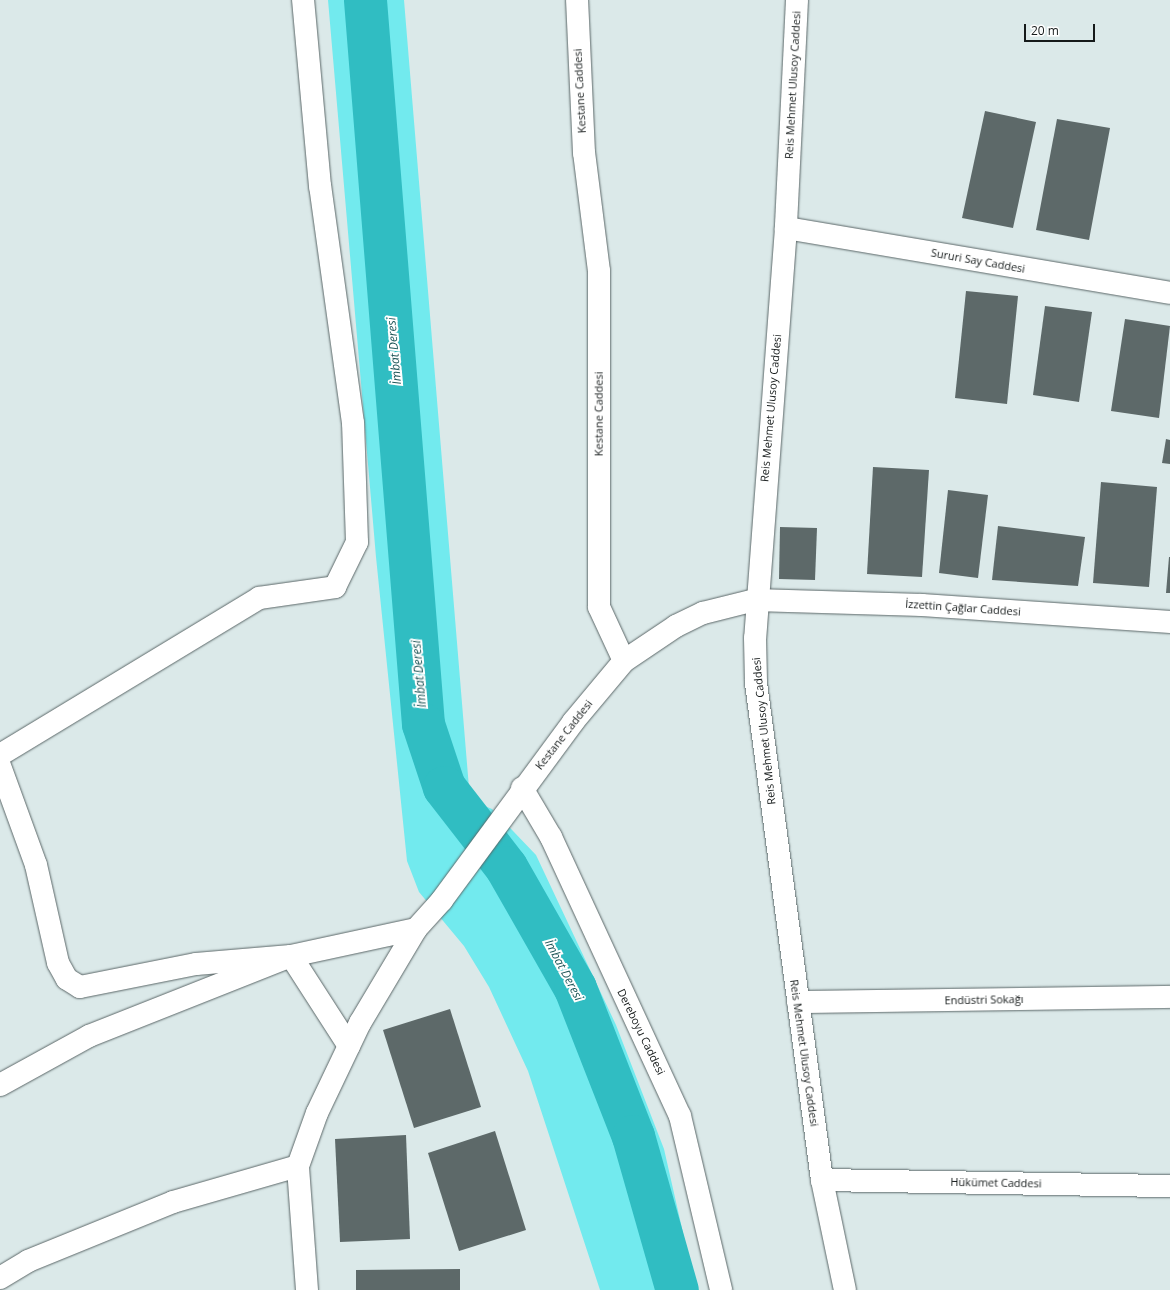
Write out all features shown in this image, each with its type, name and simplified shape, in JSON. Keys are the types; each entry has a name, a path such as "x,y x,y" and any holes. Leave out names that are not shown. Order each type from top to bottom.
{"street":[{"path":"0,755 259,598 335,588 358,542 353,423 320,186 303,0"},
{"name":"Kestane Caddesi","path":"298,1166 317,1112 349,1046 416,929 442,900 522,788 624,661 600,607 599,271 584,153 577,0"},
{"name":"Reis Mehmet Ulusoy Caddesi","path":"797,0 786,228 755,600 756,683 822,1180 845,1290"},
{"name":"Sururi Say Caddesi","path":"786,228 1170,293"},
{"name":"İzzettin Çağlar Caddesi","path":"624,661 676,626 703,614 755,600 922,605 1170,622"},
{"path":"0,766 36,865 58,963 67,979 80,987 196,964 291,956 416,929"},
{"name":"Dereboyu Caddesi","path":"522,788 551,837 680,1116 721,1290"},
{"path":"291,956 349,1046"},
{"path":"0,1085 89,1036 291,956"},
{"name":"Endüstri Sokağı","path":"798,1002 1170,997"},
{"path":"0,1278 28,1261 173,1202 298,1166 307,1290"},
{"name":"Hükümet Caddesi","path":"822,1180 1170,1186"}],"shaded area":[{"path":"328,0 404,0 470,800 492,809 536,855 616,1025 664,1149 696,1290 600,1290 528,1071 489,987 464,946 419,892 407,861 376,557"}],"building":[{"path":"985,111 1036,122 1013,228 962,218"},
{"path":"1057,119 1110,128 1089,240 1036,230"},
{"path":"966,291 1018,296 1007,404 955,398"},
{"path":"1045,306 1092,312 1079,402 1033,395"},
{"path":"1125,319 1170,326 1159,418 1111,411"},
{"path":"1166,439 1170,440 1170,464 1162,463"},
{"path":"873,467 929,470 922,577 867,574"},
{"path":"1101,482 1157,487 1149,587 1093,583"},
{"path":"948,490 988,495 978,578 939,573"},
{"path":"998,526 1085,537 1078,586 992,580"},
{"path":"780,527 817,528 815,580 779,579"},
{"path":"1169,557 1170,593 1166,593"},
{"path":"450,1009 481,1107 414,1128 383,1030"},
{"path":"495,1131 526,1230 459,1251 428,1153"},
{"path":"406,1135 410,1239 340,1242 335,1139"},
{"path":"460,1269 460,1290 356,1290 356,1270"}],"waterway":[{"name":"İmbat Deresi","path":"365,0 423,724 444,787 506,867 575,988 633,1136 677,1290"}]}
